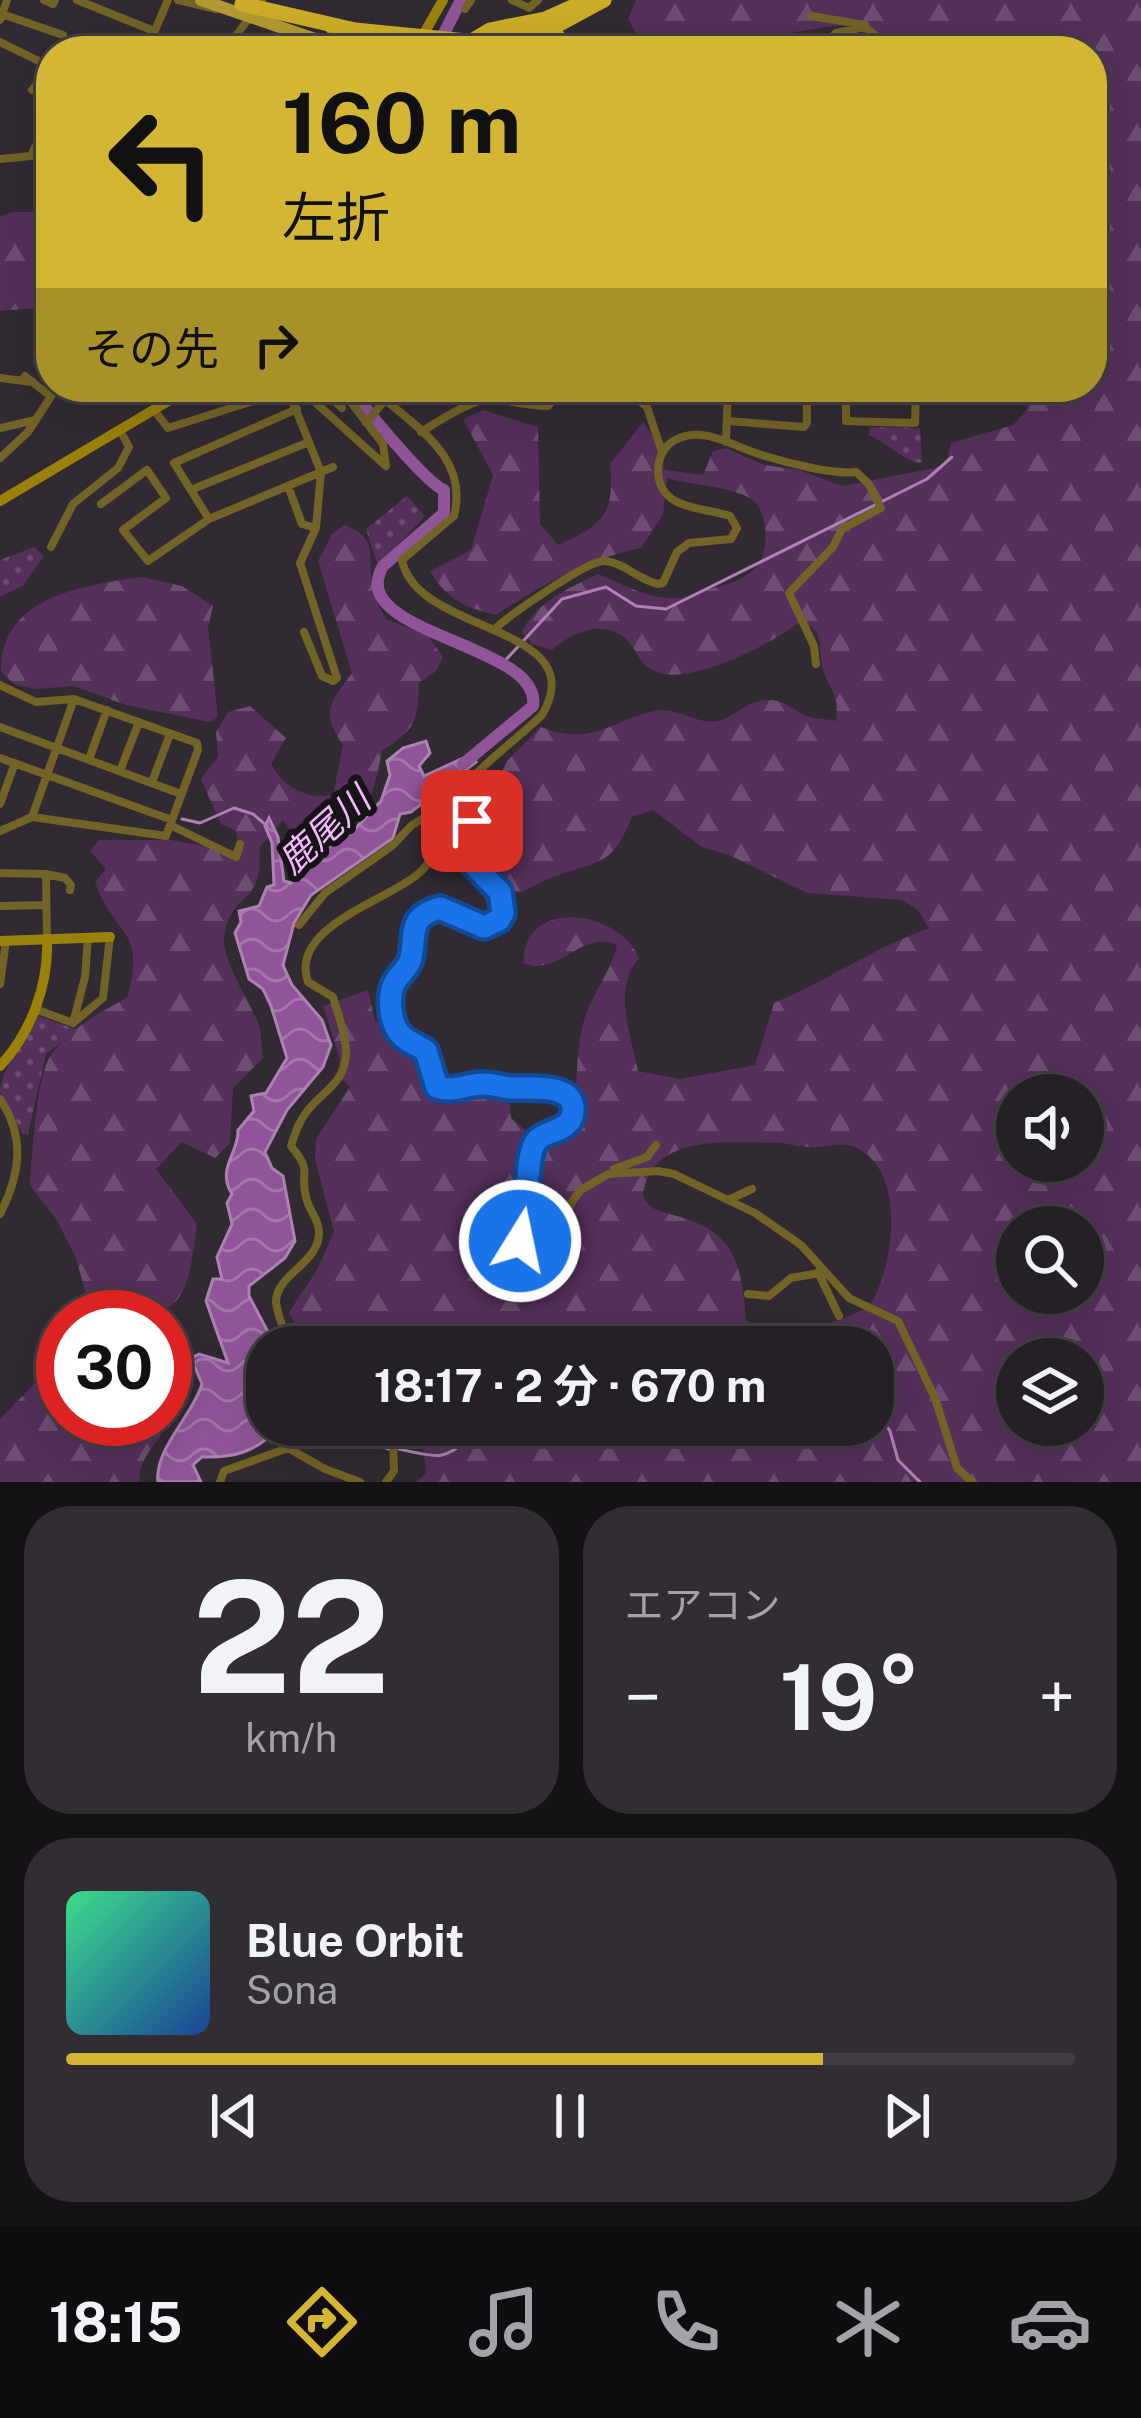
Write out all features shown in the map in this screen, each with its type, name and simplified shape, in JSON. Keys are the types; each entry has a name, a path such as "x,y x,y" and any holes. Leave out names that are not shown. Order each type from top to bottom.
{"highway":[{"path":"479,36 490,29 545,20 589,0"},
{"path":"524,36 545,32 604,0"},
{"path":"560,36 616,0"},
{"path":"247,4 356,31 411,36"}],"main road":[{"path":"201,0 247,4 325,24 343,36"},
{"path":"423,36 443,0"},
{"path":"247,4 302,36"},
{"path":"0,501 165,402"},
{"path":"3,941 110,937"},
{"path":"0,1066 23,1037 35,1009 46,939"}],"street":[{"path":"7,0 1,17 63,35"},
{"path":"44,0 52,4 55,0"},
{"path":"77,0 154,31"},
{"path":"178,0 208,9 247,4"},
{"path":"512,0 529,8 538,0"},
{"path":"152,36 165,4"},
{"path":"232,36 247,4"},
{"path":"811,16 863,23 876,36"},
{"path":"322,36 325,24"},
{"path":"833,36 865,27"},
{"path":"0,42 36,60"},
{"path":"32,90 36,85"},
{"path":"0,159 31,156 36,145"},
{"path":"0,378 29,379 36,385"},
{"path":"0,458 37,420 47,402"},
{"path":"153,409 168,428 250,402"},
{"path":"294,402 321,472 316,528 300,563 337,678 333,681 322,676 304,632"},
{"path":"316,402 386,466 382,443 350,402"},
{"path":"335,402 342,408"},
{"path":"366,423 383,402"},
{"path":"299,925 326,893 392,846 412,825 456,799 548,705 548,671 531,649 496,628 442,610 406,576 402,560 454,516 454,470 448,457 386,402"},
{"path":"421,432 464,406 480,402"},
{"path":"507,402 548,406 551,402"},
{"path":"640,402 662,452"},
{"path":"726,442 728,402"},
{"path":"728,421 804,427 806,402"},
{"path":"846,402 845,421 915,422 916,402"},
{"path":"209,519 174,463 297,409"},
{"path":"0,428 37,420"},
{"path":"51,547 73,504 124,459 128,447 120,429"},
{"path":"496,628 527,603 595,562 615,565 658,584 688,543 731,539 736,526 730,516 692,508 664,490 658,468 662,452 673,441 688,436 726,442 766,457 856,472 868,482 878,502 842,529 833,547 789,592 814,646 817,664"},
{"path":"193,489 309,442"},
{"path":"101,504 147,470 166,498 121,526 148,561 209,519 333,467"},
{"path":"288,486 302,524 316,528"},
{"path":"0,685 36,702 74,699 197,743 198,750 166,836 32,817 0,830"},
{"path":"32,817 74,699"},
{"path":"88,760 107,710"},
{"path":"120,771 139,722"},
{"path":"0,727 181,794"},
{"path":"152,782 170,734"},
{"path":"0,758 171,822 236,857 240,844"},
{"path":"0,804 14,764"},
{"path":"472,782 471,862 500,892 503,913 484,927 440,908 418,918 413,924 411,958 394,983 390,999 396,1027 426,1051 437,1087 448,1090 477,1084 549,1089 571,1099 569,1122 537,1139 532,1148 530,1191 518,1241 507,1263"},
{"path":"283,1326 276,1305 279,1290 309,1258 320,1236 319,1224 306,1202 308,1171 291,1146 310,1106 332,1090 344,1072 347,1050 333,997 308,982 305,958 316,937 420,874 456,799"},
{"path":"0,872 64,878 70,890"},
{"path":"46,874 46,939"},
{"path":"0,906 45,905"},
{"path":"73,1023 85,977 88,937"},
{"path":"73,1023 103,998 110,937"},
{"path":"0,984 3,941"},
{"path":"35,1009 73,1023"},
{"path":"0,1099 9,1113 18,1148 14,1186 0,1214"},
{"path":"518,1241 518,1265 527,1271 548,1248 581,1190 647,1156 656,1145"},
{"path":"608,1174 674,1174 755,1213 806,1249 850,1298 898,1322 935,1398 957,1468 972,1482"},
{"path":"727,1201 752,1190"},
{"path":"505,1236 518,1241"},
{"path":"806,1249 839,1316"},
{"path":"748,1294 769,1296 791,1278 819,1273"},
{"path":"386,1482 394,1471 393,1446"},
{"path":"220,1482 224,1471 288,1448 360,1482"}],"green space":[{"path":"636,0 1141,0 1141,1482 416,1482 426,1473 423,1446 894,1446 894,1326 818,1326 869,1307 890,1246 889,1198 883,1177 872,1159 846,1145 696,1145 661,1160 649,1175 643,1196 648,1204 710,1230 731,1251 746,1320 753,1326 296,1326 289,1312 317,1270 334,1232 315,1159 316,1139 350,1087 337,1074 340,1059 323,1006 368,990 375,1021 419,1049 442,1085 509,1095 511,1118 526,1131 571,1130 583,1024 617,945 592,943 548,964 524,963 528,942 538,927 573,917 612,929 628,941 639,958 626,983 625,997 638,1071 680,1079 755,1065 774,1003 929,928 918,910 902,900 807,893 702,847 653,810 632,817 618,845 593,864 519,893 505,888 502,876 513,834 492,793 507,761 541,727 588,733 663,710 718,721 767,700 809,717 836,721 837,705 824,673 818,636 801,621 731,660 672,675 646,666 627,640 608,630 578,633 552,650 532,644 522,632 545,604 598,574 667,598 686,597 746,576 760,562 766,541 762,514 748,497 667,478 663,515 641,548 565,574 496,615 449,595 430,571 471,550 493,475 463,419 483,410 538,427 540,524 558,545 603,516 610,495 610,464 643,422 665,470 703,475 713,451 726,448 764,465 799,470 842,486 945,466 951,443 1013,425 1028,408 1026,402 1107,402 1107,36 866,36 853,23 785,36 638,36 628,19"},
{"path":"36,212 36,308 0,311 0,217"},
{"path":"869,427 920,428 922,463 869,435"},
{"path":"407,496 425,516 378,566 366,529"},
{"path":"344,525 364,537 374,592 386,619 428,636 443,657 436,671 419,683 412,724 382,751 360,816 337,834 299,844 283,820 259,848 257,880 227,925 225,948 259,1024 263,1058 233,1088 230,1143 215,1158 182,1142 156,1169 197,1224 183,1290 85,1290 76,1258 56,1219 30,1185 38,1098 51,1055 76,1029 127,998 132,975 131,945 95,882 106,869 90,851 99,840 171,840 233,851 238,843 236,831 221,824 201,779 218,757 216,732 228,712 250,706 286,738 271,764 282,779 305,793 333,795 343,745 332,724 331,708 352,673 318,561 332,534"},
{"path":"34,547 44,556 23,586 0,597 0,560"},
{"path":"142,577 182,586 213,606 208,627 218,717 210,722 126,705 74,686 37,689 15,685 1,671 4,646 30,610 72,590"},
{"path":"38,1016 78,1030 46,1054 28,1134 22,1134 0,1091 1,1083"},
{"path":"36,1382 36,1446 153,1446 139,1482 0,1482 0,1419"}],"water":[{"path":"426,741 430,753 419,766 424,776 470,755 476,762 411,812 400,814 393,838 311,895 294,923 283,965 292,985 322,1020 331,1045 323,1067 287,1110 265,1152 272,1168 283,1176 295,1241 285,1258 249,1286 249,1296 265,1326 246,1326 246,1446 255,1446 244,1452 202,1457 193,1465 201,1482 158,1482 168,1446 192,1446 192,1404 202,1384 192,1358 199,1354 228,1363 206,1301 213,1279 222,1279 217,1257 232,1224 227,1169 238,1130 254,1111 251,1096 266,1093 287,1058 271,1006 263,989 249,979 235,933 241,922 239,911 259,906 267,887 274,885 272,843 265,826 269,818 278,837 284,881 291,883 299,866 354,830 381,801 390,775 387,761 403,748"}],"waterway":[{"name":"鹿尾川","path":"443,36 461,0"},
{"name":"鹿尾川","path":"362,402 410,460 444,490 444,513 383,566 378,589 391,608 508,667 528,685 533,706 463,764"},
{"path":"883,501 927,479 952,457"},
{"path":"501,665 562,599 606,587 636,606 666,609 875,505"},
{"path":"182,819 200,823 234,808 253,814 267,826"},
{"path":"379,1446 389,1449"},
{"path":"399,1449 439,1455 458,1446"},
{"path":"894,1446 898,1460 920,1482"}],"route":[{"path":"472,821 471,862 500,892 503,913 484,927 440,908 418,918 413,924 411,958 394,983 390,999 396,1027 426,1051 432,1077 442,1090 490,1084 549,1089 571,1099 569,1122 537,1139 532,1148 520,1241"}]}
